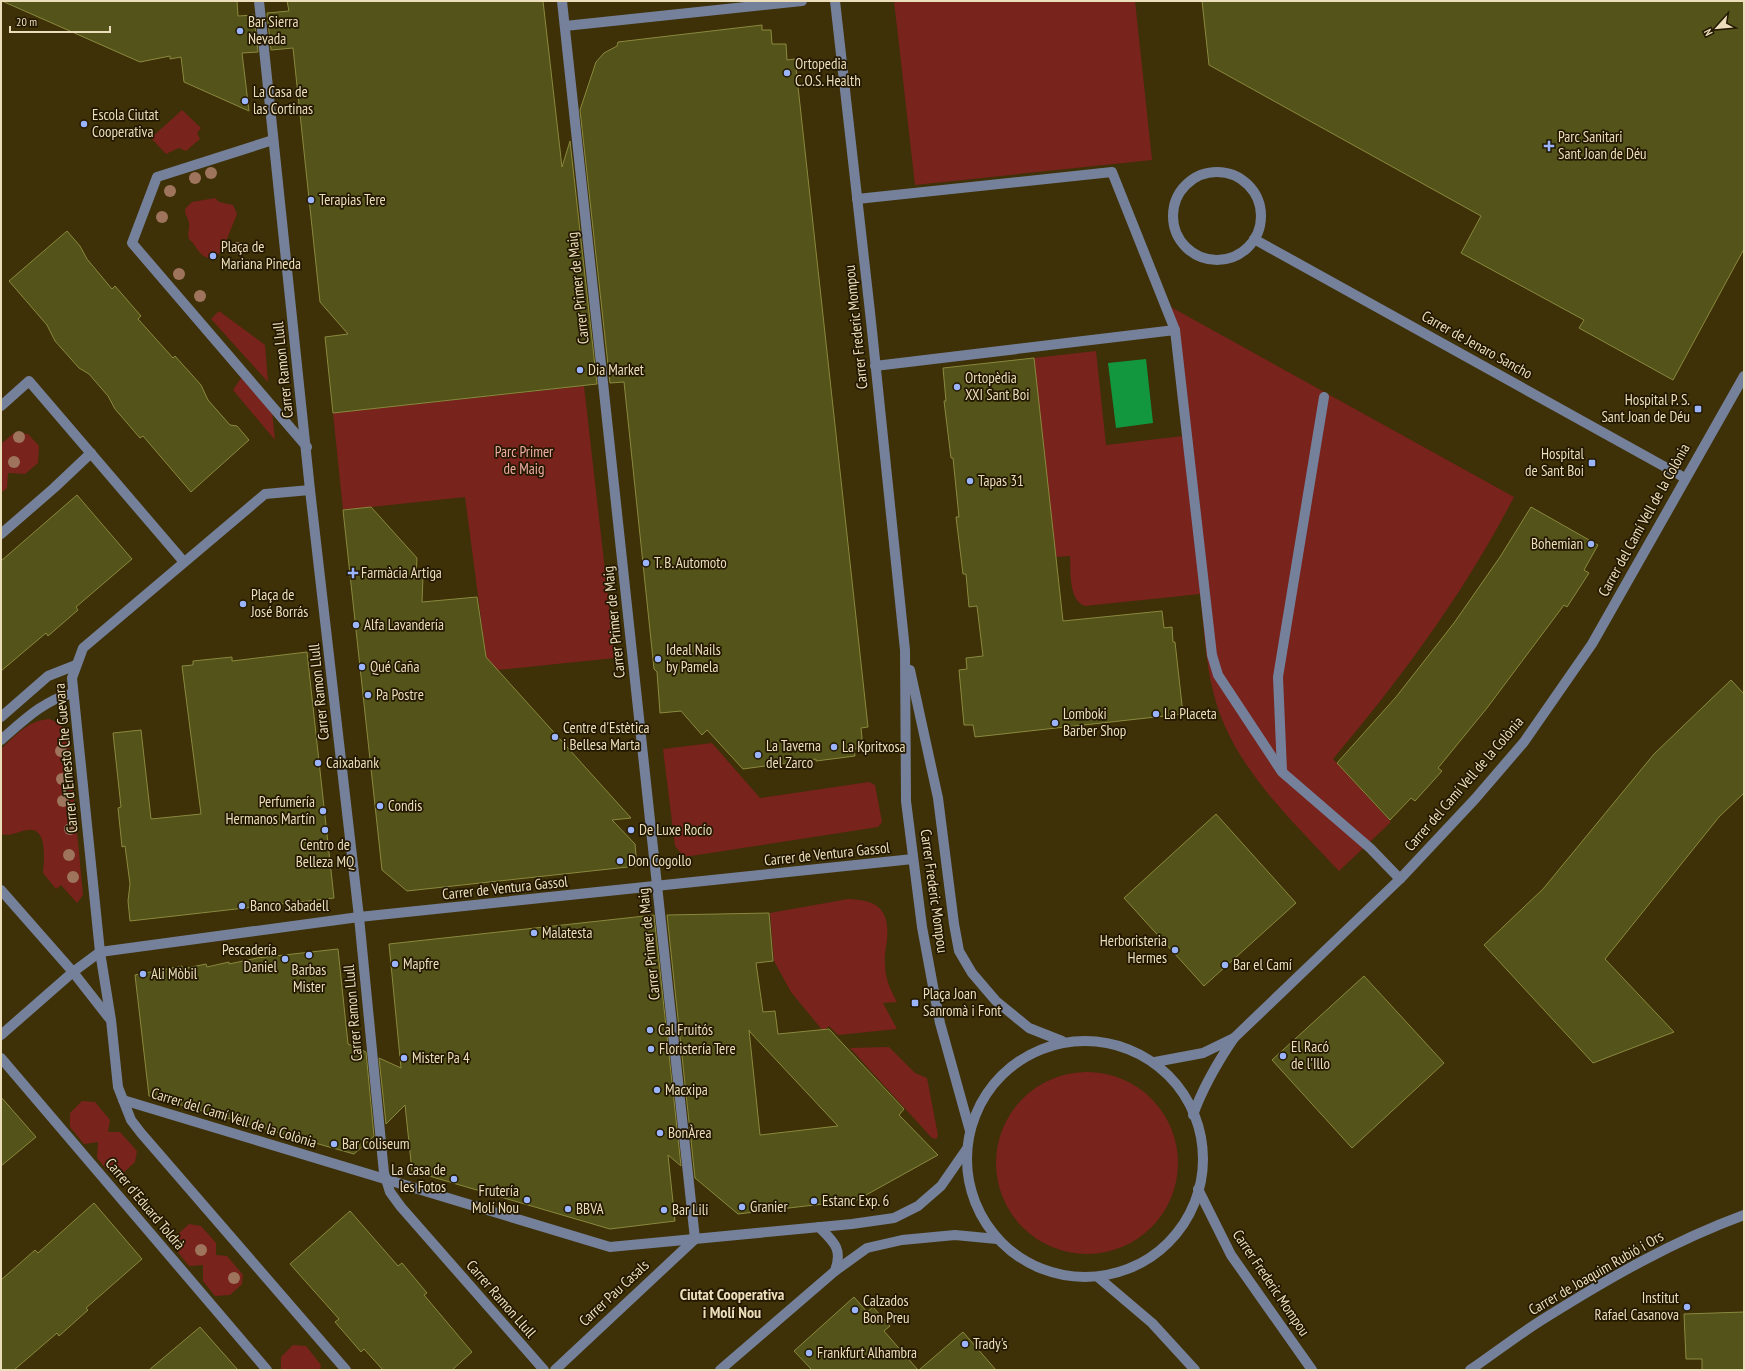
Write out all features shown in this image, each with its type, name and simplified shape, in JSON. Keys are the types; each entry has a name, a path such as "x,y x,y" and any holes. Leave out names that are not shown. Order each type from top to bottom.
{"street":[{"name":"Carrer Ramon Llull","path":"259,1 307,447 310,490 359,918 384,1173 390,1192 400,1207 544,1370"},
{"name":"Carrer Primer de Maig","path":"562,1 695,1239"},
{"path":"565,26 802,1"},
{"name":"Carrer Frederic Mompou","path":"835,1 905,650 906,801 922,927 940,1023 970,1131"},
{"path":"273,140 157,177 132,243 307,447"},
{"path":"857,199 1112,172 1175,330 1212,655 1218,675 1282,772 1370,848 1400,880"},
{"path":"1222,172 1236,177 1248,186 1257,198 1261,213 1259,228 1254,239 1243,252 1230,259 1216,261 1202,258 1190,251 1180,241 1174,228 1172,214 1176,200 1182,188 1194,178 1208,173 1222,172"},
{"name":"Carrer de Jenaro Sancho","path":"1254,239 1685,478"},
{"path":"875,366 1175,330"},
{"name":"Carrer del Camí Vell de la Colònia","path":"1155,1062 1203,1053 1234,1038 1400,880 1475,799 1524,742 1592,644 1744,376"},
{"path":"1,406 30,381 184,562"},
{"path":"1282,772 1278,677 1324,397"},
{"path":"1,534 54,488 91,453"},
{"name":"Carrer d'Ernesto Che Guevara","path":"123,1100 118,1087 111,1020 100,952 72,678 82,648 265,494 310,490"},
{"name":"Carrer Frederic Mompou","path":"905,650 938,798 954,924 959,951 972,973 996,1001 1029,1028 1062,1041"},
{"path":"1,717 48,676 76,665"},
{"path":"1,740 39,707 61,696 73,693"},
{"name":"Carrer de Ventura Gassol","path":"100,952 359,918 914,860"},
{"path":"1,890 73,972 111,1020"},
{"path":"1,1034 73,972 100,952"},
{"path":"1193,1115 1202,1090 1214,1068 1234,1038"},
{"path":"1062,1041 1089,1041 1116,1044 1136,1051 1155,1062 1181,1090 1198,1127 1202,1149 1198,1189 1186,1221 1169,1245 1144,1264 1119,1275 1099,1278 1071,1277 1046,1271 1017,1254 997,1239 984,1220 976,1202 967,1164 966,1150 970,1131 988,1089 1008,1067 1042,1046 1062,1041"},
{"name":"Carrer d'Eduard Toldrà","path":"1,1058 267,1370"},
{"path":"123,1100 131,1120 346,1370"},
{"name":"Carrer del Camí Vell de la Colònia","path":"123,1100 610,1247 852,1224 894,1218 918,1206 941,1186 966,1150"},
{"name":"Carrer Frederic Mompou","path":"1198,1189 1231,1255 1312,1370"},
{"name":"Carrer de Joaquim Rubió i Ors","path":"1470,1370 1544,1319 1630,1267 1703,1230 1744,1215"},
{"path":"819,1227 835,1244 839,1261 835,1271"},
{"path":"720,1370 835,1271 867,1248 902,1240 955,1235 997,1239"},
{"name":"Carrer Pau Casals","path":"554,1370 695,1239"},
{"path":"1099,1278 1152,1323 1195,1370"}],"green space":[{"path":"894,1 1135,1 1152,160 915,185"},
{"path":"182,110 201,128 197,133 200,139 186,151 179,148 166,154 151,138"},
{"path":"215,198 219,202 233,205 237,214 222,251 213,257 207,258 201,254 189,239 189,223 185,209 192,202"},
{"path":"1169,306 1514,497 1474,567 1431,633 1384,697 1333,759 1391,822 1339,871 1282,810 1247,766 1233,742 1221,718 1210,679 1200,594 1085,606 1076,598 1073,591 1070,556 1055,557 1034,358 1096,351 1106,445 1183,436"},
{"path":"219,311 265,345 268,382 211,319"},
{"path":"241,378 272,411 275,440 233,390"},
{"name":"Parc Primer de Maig","path":"584,386 615,658 488,671 465,497 343,510 333,413"},
{"path":"14,433 28,434 39,446 38,463 25,474 8,473 7,488 1,493 1,444"},
{"path":"49,719 60,725 68,736 83,895 77,903 61,885 56,889 43,873 44,853 42,839 39,834 34,830 28,830 5,835 1,834 1,749 28,726 41,720"},
{"path":"712,743 760,798 869,782 875,785 882,822 878,827 684,857 675,846 663,749"},
{"path":"848,899 867,901 880,908 884,914 887,929 885,969 890,988 897,1002 883,1003 897,1029 838,1035 829,1026 823,1031 791,992 774,961 770,913"},
{"path":"889,1047 915,1073 927,1078 938,1135 937,1138 934,1139 931,1137 850,1048"},
{"path":"1078,1072 1096,1072 1122,1078 1138,1087 1152,1098 1163,1112 1172,1128 1177,1145 1177,1181 1172,1198 1163,1214 1152,1228 1130,1244 1114,1251 1096,1254 1078,1254 1060,1251 1044,1244 1029,1234 1016,1221 1006,1206 999,1190 996,1172 996,1154 999,1136 1006,1120 1016,1105 1029,1092 1044,1082 1060,1075"},
{"path":"82,1101 95,1102 110,1120 108,1132 120,1132 137,1151 135,1162 123,1173 108,1171 97,1158 98,1142 84,1144 70,1127 70,1113"},
{"path":"189,1224 201,1226 216,1243 216,1255 227,1256 243,1275 242,1284 230,1295 215,1296 203,1281 203,1265 189,1266 176,1250 177,1235"},
{"path":"293,1345 306,1346 321,1365 320,1370 281,1370 281,1357"}],"shaded area":[{"path":"1146,359 1153,423 1116,428 1108,363"}],"building":[{"path":"2,1 237,1 238,16 254,15 258,52 242,53 249,111 184,82 181,57 170,59 170,56 140,62"},
{"path":"287,1 543,1 562,167 570,141 597,384 333,413 325,337 348,334 320,302 293,48 271,50 267,13 289,11"},
{"name":"Parc Sanitari Sant Joan de Déu","path":"1202,1 1744,1 1744,249 1673,380 1579,328 1584,320 1461,253 1481,216 1209,65"},
{"path":"762,25 762,30 771,30 772,44 786,44 787,60 795,59 868,727 861,728 863,748 854,749 855,756 816,761 816,759 743,769 707,730 702,735 681,711 660,713 657,672 654,669 624,382 610,383 580,110 596,62 604,53 617,46 618,42"},
{"path":"67,231 80,246 87,259 112,289 115,286 141,316 138,319 173,358 175,356 201,385 208,400 230,425 237,426 249,440 191,492 143,436 140,438 115,409 108,396 89,374 79,368 55,341 47,325 9,281"},
{"path":"1034,358 1063,621 1162,611 1164,628 1172,627 1183,714 975,737 973,725 964,725 959,670 967,669 966,658 983,656 977,606 969,607 966,574 963,574 956,517 959,517 953,458 951,458 944,401 946,401 943,368"},
{"path":"77,495 132,559 76,607 78,610 48,636 46,633 1,671 1,561"},
{"path":"371,507 417,558 416,578 423,577 422,602 477,597 486,657 631,818 612,820 635,844 637,866 407,891 382,870 343,510"},
{"path":"1531,507 1598,545 1584,570 1589,573 1567,607 1564,605 1487,708 1438,768 1442,771 1415,801 1411,798 1390,820 1337,763 1396,697 1454,623 1500,557"},
{"path":"307,652 334,898 130,921 128,901 130,884 125,846 122,847 118,808 121,807 113,733 141,730 151,819 201,814 182,666 193,665 193,661 232,657 232,661"},
{"path":"1731,680 1744,694 1744,793 1719,817 1605,959 1674,1032 1593,1063 1484,945 1543,889 1654,754"},
{"path":"1216,814 1296,903 1204,986 1124,898"},
{"path":"769,913 773,961 756,963 763,1012 775,1011 778,1034 829,1029 904,1109 899,1115 938,1155 857,1200 738,1214 695,1178 667,915","holes":["749,1030 838,1126 760,1135"]},
{"path":"654,915 681,1166 668,1155 675,1221 610,1229 412,1171 405,1105 386,1124 379,1058 401,1068 389,944"},
{"path":"338,949 348,1044 366,1052 374,1136 354,1154 149,1096 135,975 182,966 182,969 206,964 207,967 257,958"},
{"path":"1364,976 1444,1063 1352,1148 1272,1060"},
{"path":"1,1097 36,1137 1,1166"},
{"path":"94,1203 142,1259 86,1308 88,1310 59,1336 57,1333 14,1370 1,1370 1,1280 35,1250 38,1253"},
{"path":"350,1211 398,1266 402,1263 427,1293 424,1295 472,1352 452,1370 383,1370 364,1349 361,1352 335,1322 339,1319 290,1264"},
{"path":"854,1297 867,1312 873,1307 890,1326 884,1331 918,1370 812,1370 794,1351"},
{"path":"1744,1312 1744,1370 1702,1370 1702,1359 1686,1359 1684,1314"},
{"path":"200,1327 238,1370 149,1370"},
{"path":"963,1332 996,1370 919,1370"}],"place":[{"name":"Bar Sierra Nevada","path":"240,31"},
{"name":"Ortopedia C.O.S. Health","path":"787,73"},
{"name":"La Casa de las Cortinas","path":"245,101"},
{"name":"Escola Ciutat Cooperativa","path":"84,124"},
{"name":"Parc Sanitari Sant Joan de Déu","path":"1549,146"},
{"name":"Terapias Tere","path":"311,200"},
{"name":"Plaça de Mariana Pineda","path":"213,256"},
{"name":"Dia Market","path":"580,370"},
{"name":"Ortopèdia XXI Sant Boi","path":"957,387"},
{"name":"Hospital P. S. Sant Joan de Déu","path":"1698,409"},
{"name":"Hospital de Sant Boi","path":"1592,463"},
{"name":"Tapas 31","path":"970,481"},
{"name":"Bohemian","path":"1591,544"},
{"name":"T. B. Automoto","path":"646,563"},
{"name":"Farmàcia Artiga","path":"353,573"},
{"name":"Plaça de José Borrás","path":"243,604"},
{"name":"Alfa Lavandería","path":"356,625"},
{"name":"Ideal Nails by Pamela","path":"658,659"},
{"name":"Qué Caña","path":"362,667"},
{"name":"Pa Postre","path":"368,695"},
{"name":"La Placeta","path":"1156,714"},
{"name":"Lomboki Barber Shop","path":"1055,723"},
{"name":"Centre d'Estètica i Bellesa Marta","path":"555,737"},
{"name":"La Kpritxosa","path":"834,747"},
{"name":"La Taverna del Zarco","path":"758,755"},
{"name":"Caixabank","path":"318,763"},
{"name":"Condis","path":"380,806"},
{"name":"Perfumería Hermanos Martín","path":"323,811"},
{"name":"Centro de Belleza MQ","path":"325,830"},
{"name":"De Luxe Rocío","path":"631,830"},
{"name":"Don Cogollo","path":"620,861"},
{"name":"Banco Sabadell","path":"242,906"},
{"name":"Malatesta","path":"534,933"},
{"name":"Herboristeria Hermes","path":"1175,950"},
{"name":"Barbas Mister","path":"309,955"},
{"name":"Pescadería Daniel","path":"285,959"},
{"name":"Mapfre","path":"395,964"},
{"name":"Bar el Camí","path":"1225,965"},
{"name":"Ali Mòbil","path":"143,974"},
{"name":"Plaça Joan Sanromà i Font","path":"915,1003"},
{"name":"Cal Fruitós","path":"650,1030"},
{"name":"Floristería Tere","path":"651,1049"},
{"name":"El Racó de l'Illo","path":"1283,1056"},
{"name":"Mister Pa 4","path":"404,1058"},
{"name":"Macxipa","path":"657,1090"},
{"name":"BonÀrea","path":"660,1133"},
{"name":"Bar Coliseum","path":"334,1144"},
{"name":"La Casa de les Fotos","path":"454,1179"},
{"name":"Frutería Molí Nou","path":"527,1200"},
{"name":"Estanc Exp. 6","path":"814,1201"},
{"name":"Granier","path":"742,1207"},
{"name":"BBVA","path":"568,1209"},
{"name":"Bar Lili","path":"664,1210"},
{"name":"Institut Rafael Casanova","path":"1687,1307"},
{"name":"Calzados Bon Preu","path":"855,1310"},
{"name":"Trady's","path":"965,1344"},
{"name":"Frankfurt Alhambra","path":"809,1353"}],"district":[{"name":"Ciutat Cooperativa i Molí Nou","path":"732,1303"}]}
